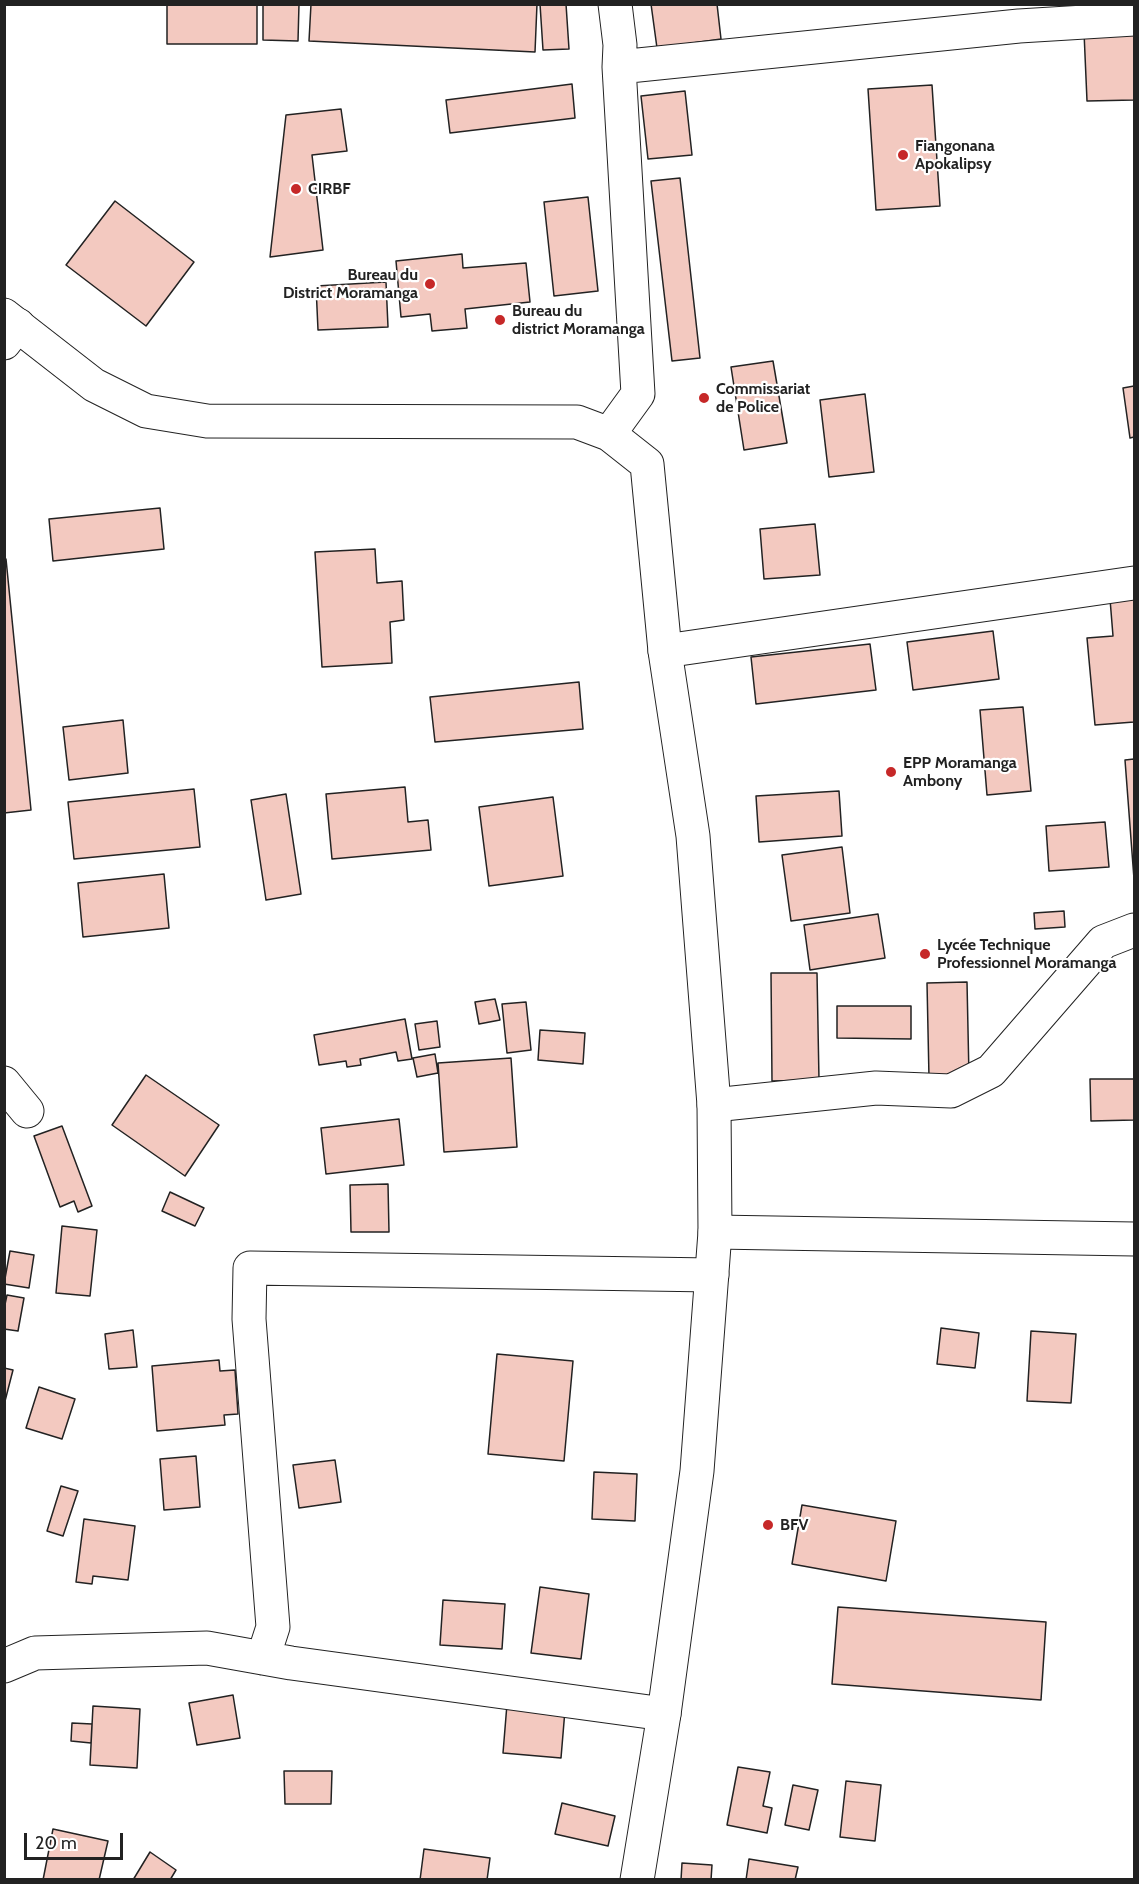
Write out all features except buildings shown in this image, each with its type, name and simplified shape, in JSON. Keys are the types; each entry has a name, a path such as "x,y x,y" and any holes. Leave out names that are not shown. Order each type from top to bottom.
{"street":[{"path":"609,434 638,394 619,67 620,45 615,4"},
{"path":"619,67 1019,26 1134,19"},
{"path":"9,328 94,385 146,411 207,421 578,422 609,434 647,464 665,651 693,836 714,1105 715,1232 697,1471 664,1714 637,1880"},
{"path":"665,651 1134,583"},
{"path":"714,1105 876,1088 951,1091 991,1071 1103,942 1134,930"},
{"path":"4,1083 27,1111"},
{"path":"715,1232 1134,1239"},
{"path":"263,1658 273,1627 249,1319 250,1268 712,1275"},
{"path":"4,1666 35,1653 207,1648 263,1658 664,1714"}],"place":[{"name":"Fiangonana Apokalipsy","path":"903,155"},
{"name":"CIRBF","path":"296,189"},
{"name":"Bureau du District Moramanga","path":"430,284"},
{"name":"Bureau du district Moramanga","path":"500,320"},
{"name":"Commissariat de Police","path":"704,398"},
{"name":"EPP Moramanga Ambony","path":"891,772"},
{"name":"Lycée Technique Professionnel Moramanga","path":"925,954"},
{"name":"BFV","path":"768,1525"}]}
